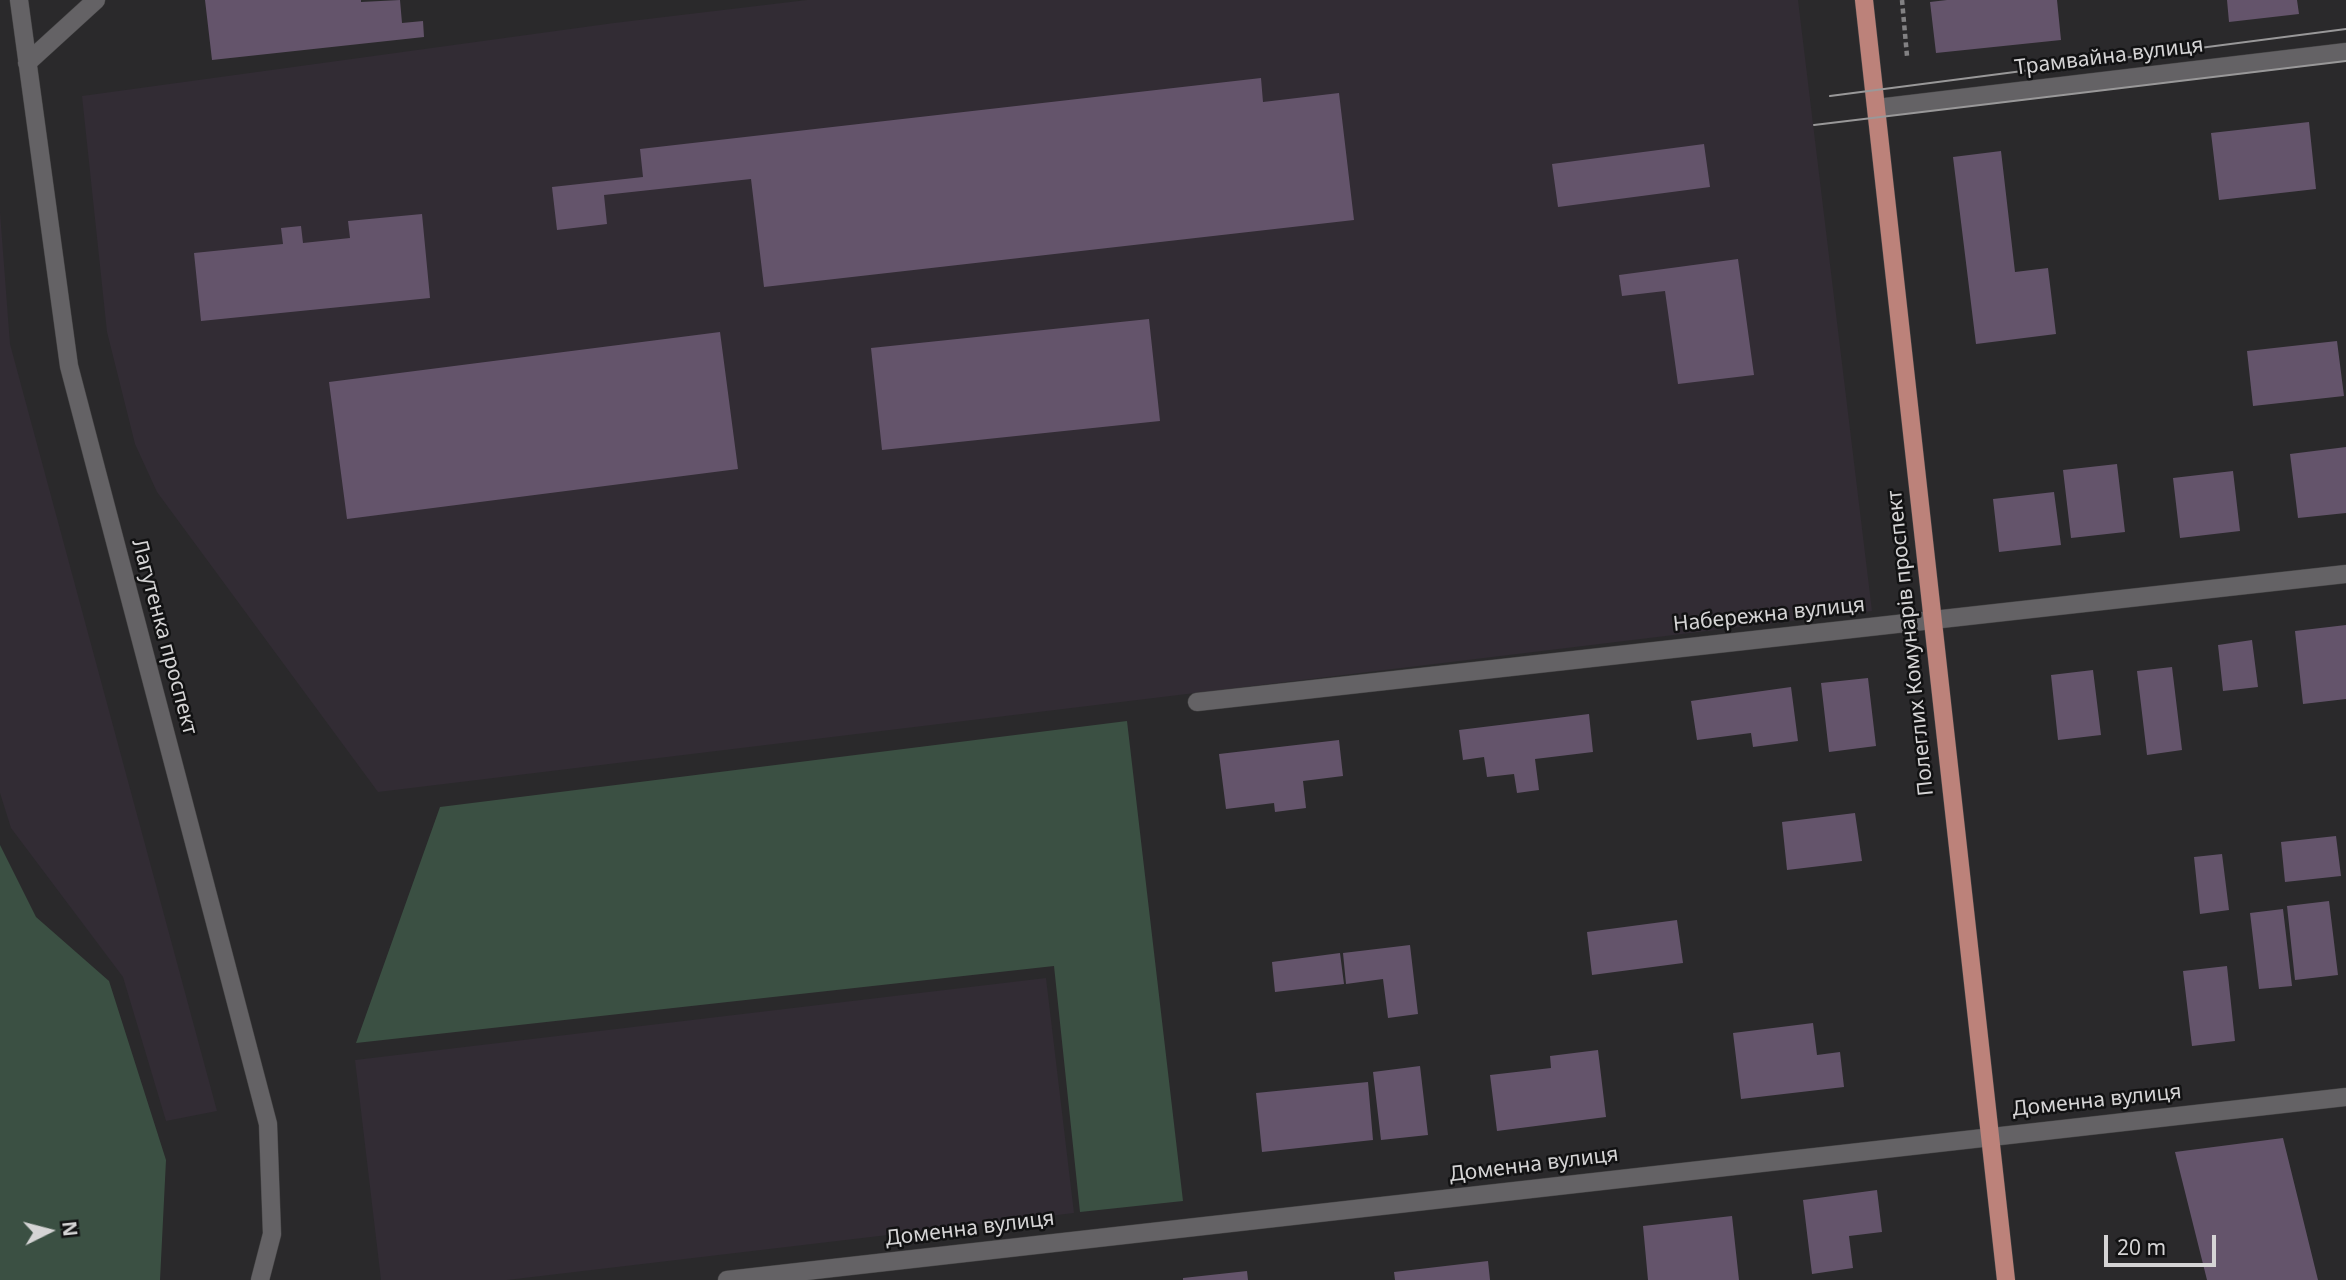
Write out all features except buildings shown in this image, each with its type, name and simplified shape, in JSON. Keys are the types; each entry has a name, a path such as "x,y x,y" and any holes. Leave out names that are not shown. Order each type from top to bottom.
{"main road":[{"name":"Полеглих Комунарів проспект","path":"1864,0 2006,1280"}],"street":[{"name":"Лагутенка проспект","path":"19,0 69,366 268,1124 272,1234 260,1280"},
{"path":"27,63 96,0"},
{"name":"Трамвайна вулиця","path":"1877,108 2346,52"},
{"name":"Набережна вулиця","path":"1197,702 2346,574"},
{"name":"Доменна вулиця","path":"727,1280 2346,1097"}],"path":[{"path":"1902,0 1907,56"}],"shaded area":[{"path":"807,0 1798,0 1872,611 378,792 157,492 135,444 107,332 82,96 614,23"},
{"path":"0,212 10,344 217,1111 166,1121 123,977 11,828 0,793"},
{"path":"1046,978 1074,1213 507,1280 381,1280 355,1060"}],"green space":[{"path":"1127,721 1183,1201 1080,1212 1054,966 356,1043 440,807"},
{"path":"0,845 36,917 109,981 166,1160 160,1280 0,1280"}],"tram line":[{"path":"1830,96 2346,29"},
{"path":"1814,125 2346,61"}]}
